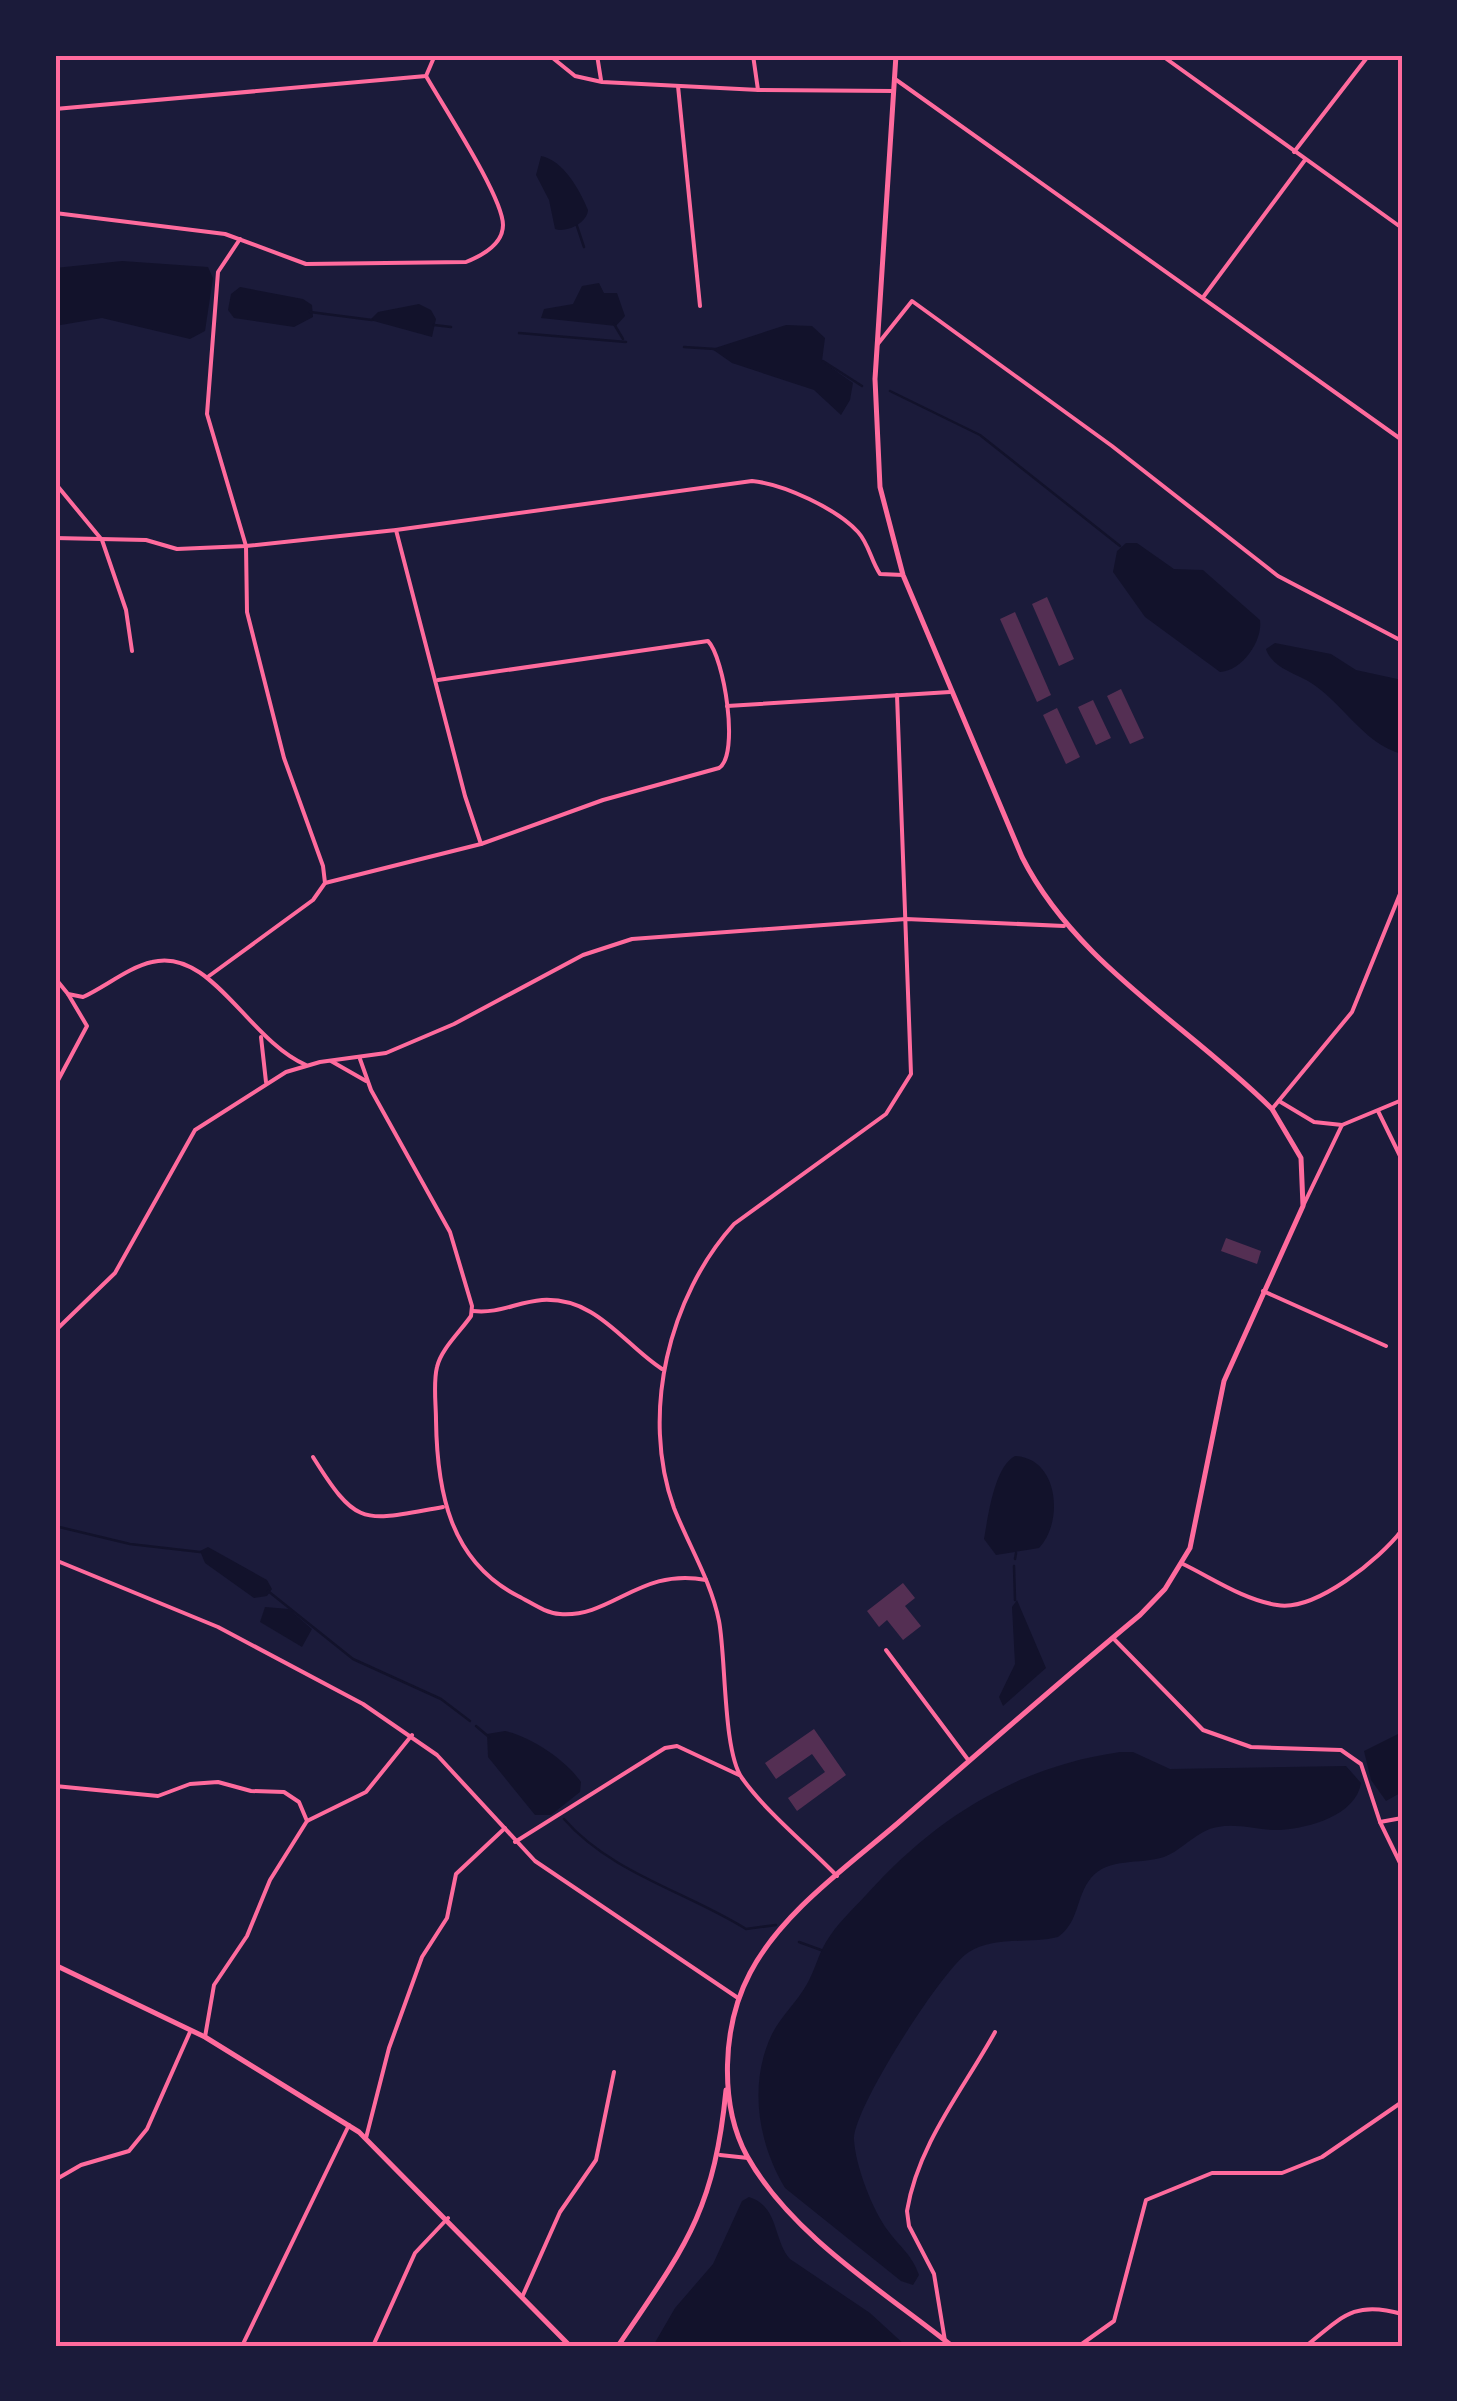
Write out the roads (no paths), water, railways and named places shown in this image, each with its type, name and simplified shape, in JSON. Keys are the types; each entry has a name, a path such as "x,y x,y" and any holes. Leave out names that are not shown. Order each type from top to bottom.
{"main road":[{"path":"618,2346 695,2229 720,2155 739,1999 767,1946 837,1876 1154,1602 1183,1564 1196,1528 1220,1393 1304,1206 1301,1158 1272,1109 1064,926 1022,856 903,575 878,471 877,345 896,55"},
{"path":"55,1965 205,2036 349,2125 448,2218 570,2346"},
{"path":"726,2090 748,2158 769,2188 824,2244 952,2346"}],"street":[{"path":"426,76 435,55"},
{"path":"549,55 569,73 602,82 894,92"},
{"path":"597,55 602,82"},
{"path":"753,55 758,90"},
{"path":"1162,55 1402,228"},
{"path":"1294,152 1369,55"},
{"path":"55,109 426,76"},
{"path":"55,213 240,239 265,252 306,264 466,262 485,254 501,236 504,224 494,197 426,76"},
{"path":"895,79 1402,440"},
{"path":"678,86 700,306"},
{"path":"1204,296 1305,160"},
{"path":"240,239 218,272 207,414 246,546 247,612 284,758 323,866 325,883"},
{"path":"877,345 912,300 1112,446 1278,576 1402,641"},
{"path":"55,538 146,540 177,548 246,546 396,530 752,481 775,486 847,522 865,541 880,574 903,575"},
{"path":"55,483 102,540 126,610 132,651"},
{"path":"396,530 481,844"},
{"path":"209,976 313,900 325,883 481,844 603,800 719,768 729,754 727,706 717,650 708,641 438,680"},
{"path":"727,706 950,692"},
{"path":"739,1775 719,1620 673,1504 664,1462 662,1369 689,1291 714,1247 734,1224 872,1125 901,1094 911,1074 898,695"},
{"path":"1272,1109 1352,1012 1402,889"},
{"path":"55,1331 115,1273 195,1130 266,1082 306,1065 386,1053 454,1024 583,955 632,939 906,919 1064,926"},
{"path":"68,994 83,997 147,963 175,958 209,976 261,1036 280,1053 306,1065"},
{"path":"55,978 87,1026 55,1086"},
{"path":"261,1036 266,1082"},
{"path":"360,1057 369,1085 450,1232 473,1311 436,1370 443,1507 479,1571 502,1588 554,1613 584,1611 661,1578 706,1580"},
{"path":"331,1060 369,1085"},
{"path":"1279,1102 1314,1122 1342,1125 1402,1100"},
{"path":"1378,1110 1402,1160"},
{"path":"1304,1206 1342,1125"},
{"path":"1263,1291 1386,1346"},
{"path":"473,1311 493,1313 533,1302 557,1301 612,1323 644,1358 662,1369"},
{"path":"312,1457 337,1496 362,1516 379,1518 443,1507"},
{"path":"1183,1564 1260,1601 1291,1605 1371,1565 1402,1530"},
{"path":"55,1560 236,1636 412,1735 437,1755 515,1842 590,1900 739,1999"},
{"path":"1112,1638 1203,1730 1251,1747 1325,1748 1353,1756 1360,1764 1380,1822 1402,1867"},
{"path":"886,1650 969,1761"},
{"path":"205,2036 214,1985 246,1936 270,1880 308,1821 366,1792 412,1735"},
{"path":"515,1842 666,1748 677,1746 739,1775 837,1876"},
{"path":"55,1786 158,1796 190,1784 218,1782 250,1791 284,1792 299,1802 308,1821"},
{"path":"1380,1822 1402,1818"},
{"path":"366,2138 388,2048 422,1958 447,1918 454,1878 464,1862 505,1828"},
{"path":"55,2180 81,2164 130,2151 147,2129 190,2031"},
{"path":"945,2340 934,2274 909,2226 906,2211 940,2120 956,2102 995,2032"},
{"path":"523,2295 560,2212 596,2160 614,2072"},
{"path":"1079,2346 1114,2321 1146,2200 1212,2174 1282,2174 1322,2157 1402,2102"},
{"path":"242,2346 349,2125"},
{"path":"720,2155 748,2158"},
{"path":"373,2346 414,2253 448,2218"},
{"path":"1306,2346 1343,2316 1363,2307 1402,2314"}],"waterway":[{"path":"577,226 584,247"},
{"path":"310,312 372,320"},
{"path":"614,324 623,339"},
{"path":"434,325 451,327"},
{"path":"519,333 626,342"},
{"path":"684,347 715,349"},
{"path":"823,361 862,386"},
{"path":"890,391 980,435 1120,546"},
{"path":"55,1526 130,1544 200,1552"},
{"path":"1015,1559 1016,1553"},
{"path":"1014,1566 1015,1600"},
{"path":"268,1591 353,1659 441,1699 470,1721"},
{"path":"476,1726 489,1737"},
{"path":"564,1819 583,1838 627,1868 746,1929 776,1925"},
{"path":"799,1942 821,1950"}]}
